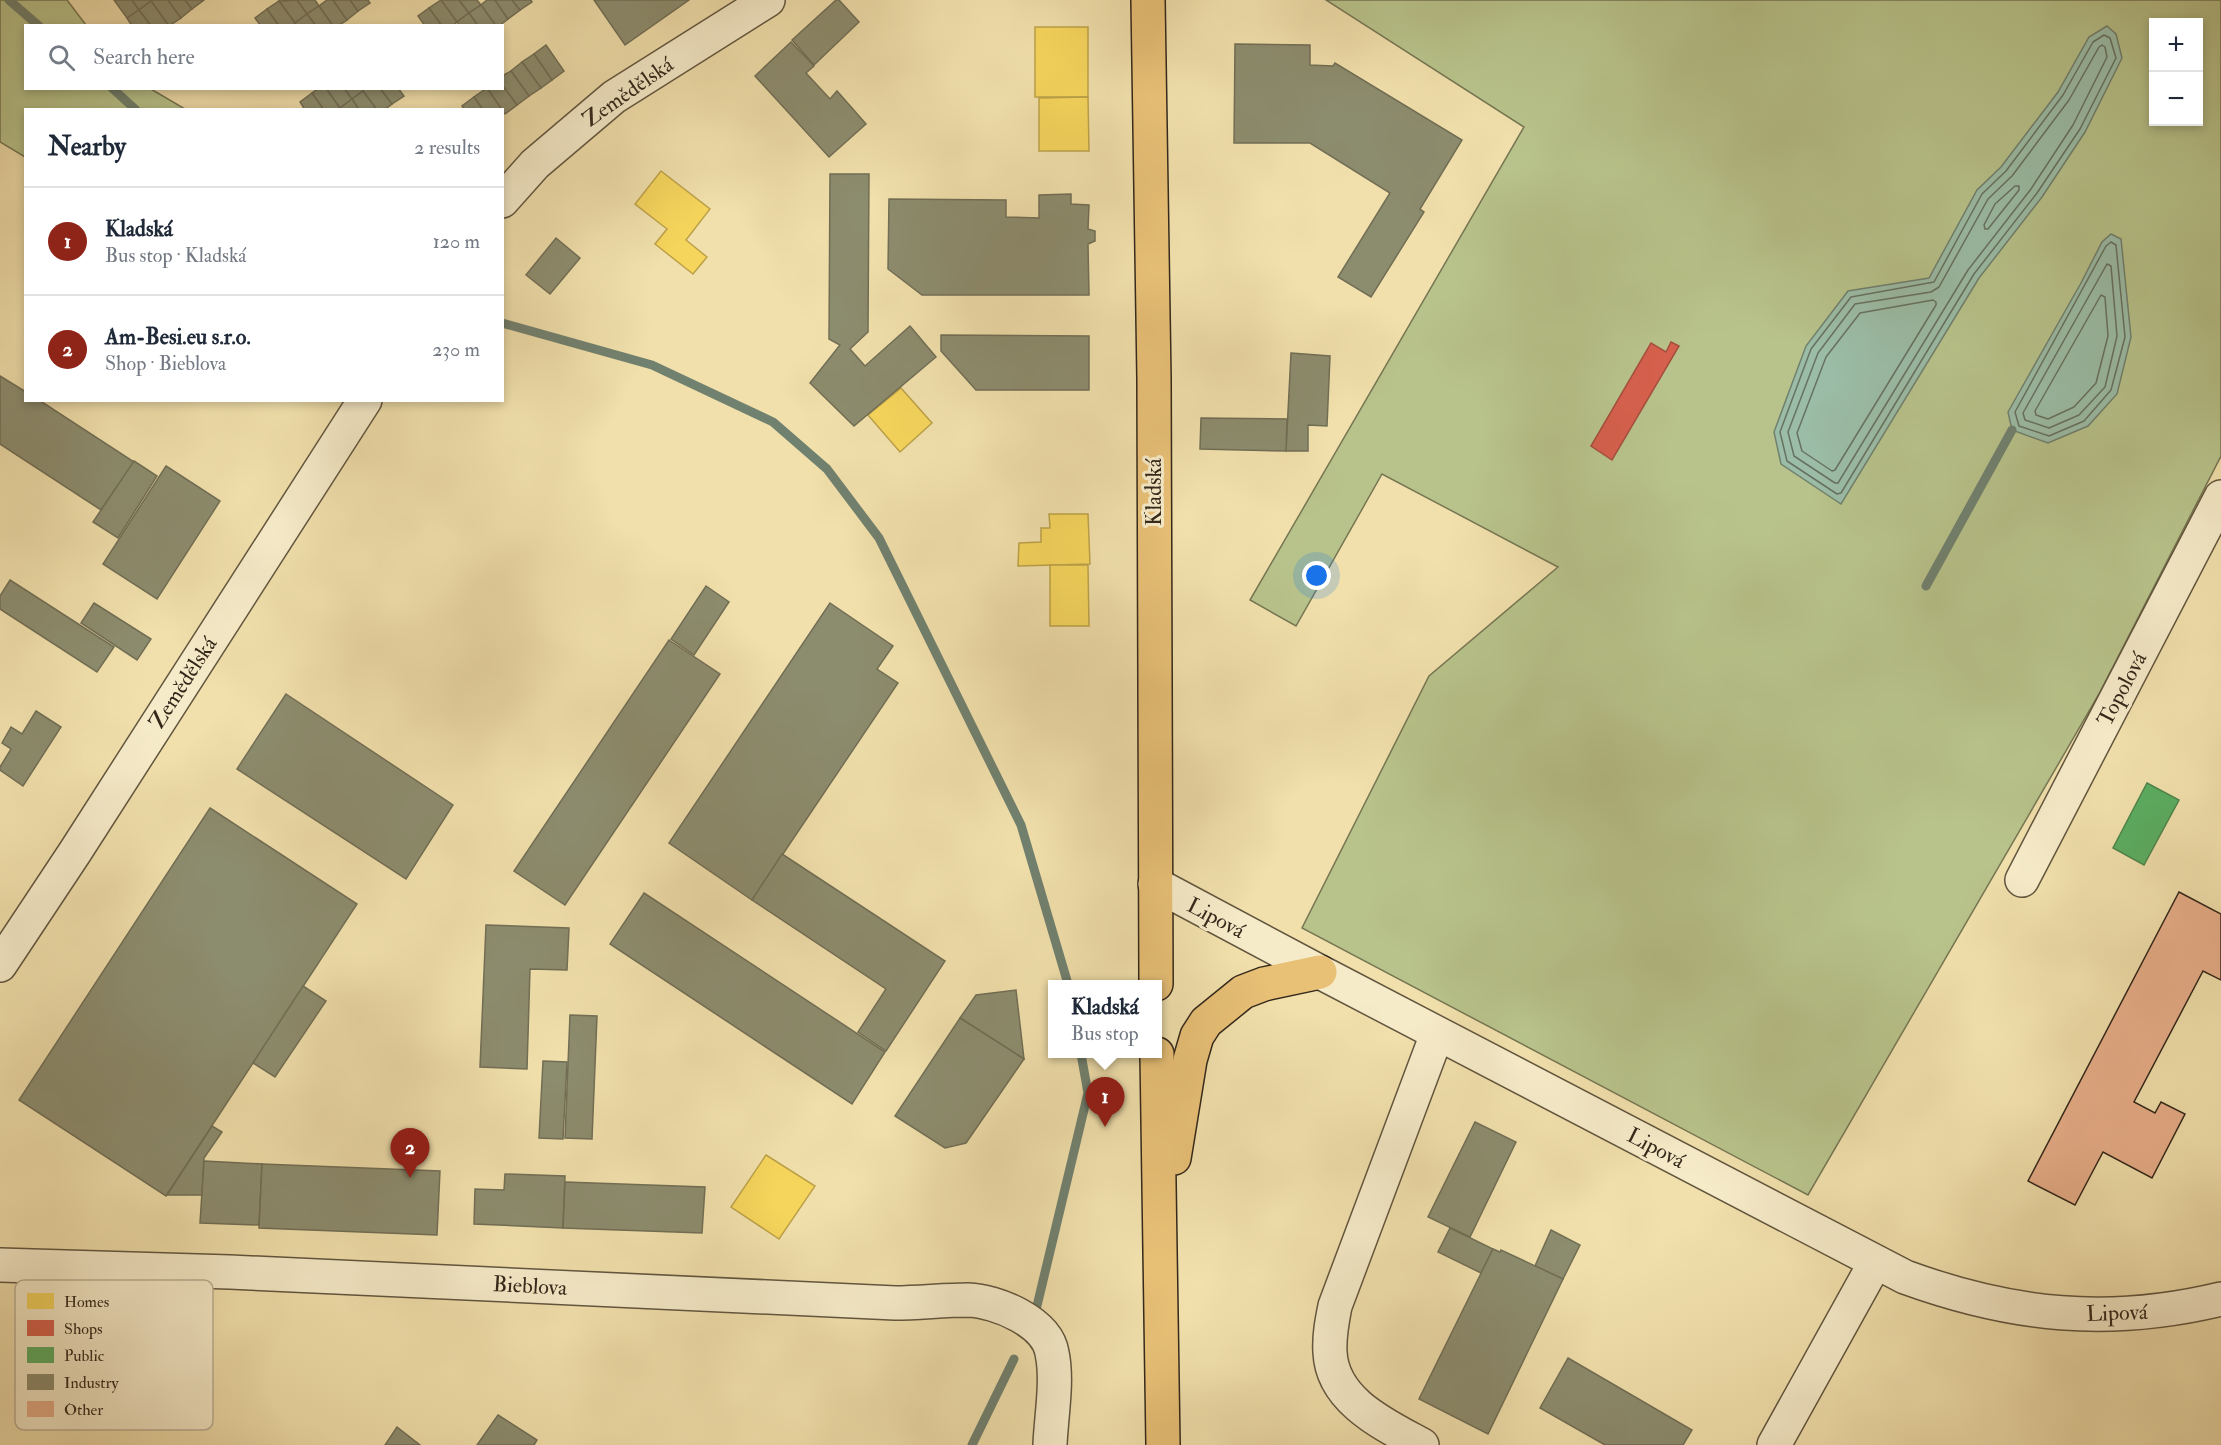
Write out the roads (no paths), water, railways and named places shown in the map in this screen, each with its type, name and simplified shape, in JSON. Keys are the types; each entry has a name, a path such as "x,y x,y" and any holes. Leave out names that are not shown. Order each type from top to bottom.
{"main road":[{"name":"Kladská","path":"1148,0 1154,379 1156,980"},
{"path":"1160,1243 1190,1060 1197,1036 1206,1022 1243,992 1264,984 1320,972"},
{"path":"1157,1058 1163,1445"}],"street":[{"name":"Zemědělská","path":"504,199 535,164 614,97 768,0"},
{"name":"Zemědělská","path":"0,965 364,402"},
{"name":"Topolová","path":"2022,880 2211,542 2221,497"},
{"name":"Lipová","path":"1155,885 1875,1263 1938,1289 2016,1308 2082,1315 2138,1314 2177,1309 2221,1299"},
{"path":"1422,1445 1363,1411 1346,1392 1332,1365 1330,1334 1335,1306 1437,1034"},
{"path":"1774,1445 1875,1263"},
{"name":"Bieblova","path":"0,1265 277,1274 895,1303 970,1300 995,1305 1020,1316 1033,1324 1048,1339 1054,1366 1050,1445"}],"water":[{"path":"2107,26 2116,34 2122,58 2085,132 2042,197 1979,278 1841,504 1781,464 1774,432 1806,346 1848,291 1929,278 1977,190 2001,167 2058,92 2089,37"},
{"path":"2111,234 2121,239 2131,337 2117,394 2088,426 2048,443 2012,430 2008,412 2102,242"}],"waterway":[{"path":"9,0 37,24"},
{"path":"114,90 134,108"},
{"path":"504,324 652,365 773,422 827,469 879,538 1021,825 1067,980"},
{"path":"1926,586 2012,430"},
{"path":"1036,1310 1088,1093 1082,1058"},
{"path":"972,1445 1014,1359"}],"place":[{"name":"Kladská","path":"1105,1127"},
{"name":"Am-Besi.eu s.r.o.","path":"410,1178"}]}
